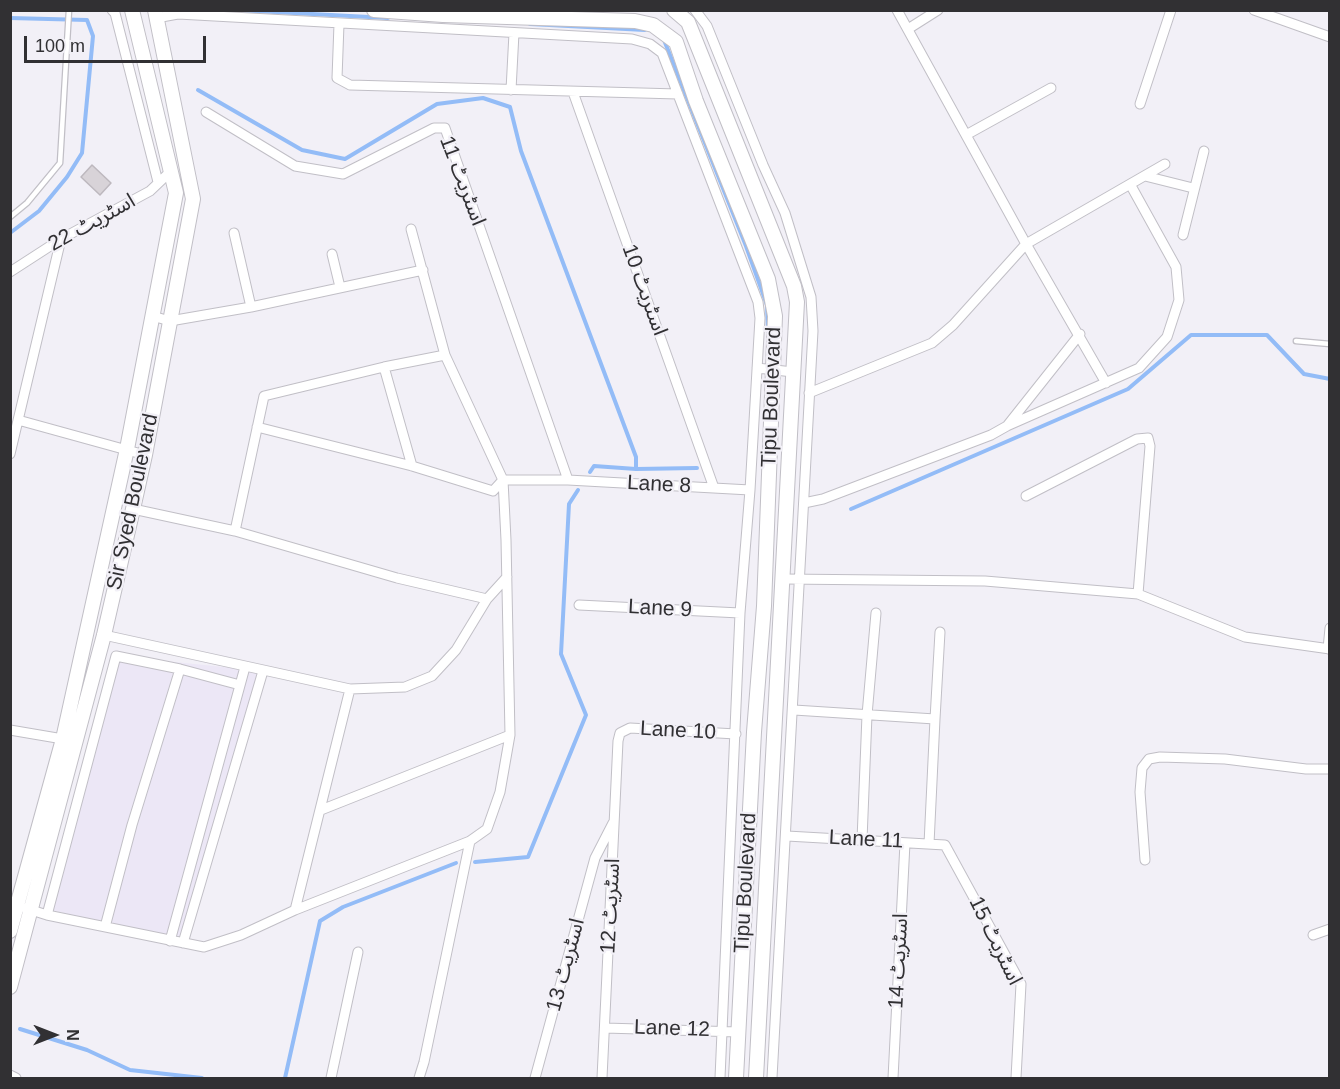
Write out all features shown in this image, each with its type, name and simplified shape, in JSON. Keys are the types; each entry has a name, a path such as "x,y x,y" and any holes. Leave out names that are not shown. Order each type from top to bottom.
{"street":[{"path":"112,10 115,13 158,183"},
{"name":"Sir Syed Boulevard","path":"10,987 24,908 127,449 176,194 132,10"},
{"name":"Tipu Boulevard","path":"374,10 442,15 635,21 653,25 676,42 696,100 768,279 775,316 764,606 754,732 736,1078"},
{"name":"Tipu Boulevard","path":"674,10 688,22 794,286 797,302 756,1078"},
{"path":"695,10 707,26 763,165 785,213 811,297 813,332 772,1078"},
{"path":"897,10 1026,244 1106,382"},
{"path":"908,29 938,10"},
{"path":"1140,104 1171,10"},
{"path":"1254,10 1329,38"},
{"path":"156,14 632,39 650,44 662,52 758,303 759,324 750,490 740,613 720,1078"},
{"name":"Sir Syed Boulevard","path":"10,931 24,908 104,635 145,454 193,199 156,14"},
{"path":"339,24 338,78 350,85 573,93 678,94"},
{"path":"511,90 514,33"},
{"path":"966,135 1051,88"},
{"name":"اسٹریٹ 10","path":"573,93 714,488"},
{"name":"اسٹریٹ 11","path":"206,112 295,166 343,174 434,128 445,128 568,480"},
{"path":"1183,235 1203,152"},
{"path":"809,393 932,343 953,325 1026,244 1165,164"},
{"name":"اسٹریٹ 22","path":"10,272 61,239 150,191 171,171"},
{"path":"1145,176 1193,188"},
{"path":"804,503 822,499 991,435 1139,368 1167,337 1179,300 1176,267 1130,184"},
{"path":"24,908 47,915 204,947 242,935 295,910 470,842 487,829 500,792 510,735 503,480 445,355 411,229"},
{"path":"234,233 251,307"},
{"path":"10,454 61,239"},
{"path":"332,254 340,287"},
{"path":"152,316 170,321 251,307 423,270"},
{"path":"1007,426 1080,334"},
{"path":"235,531 264,396 445,355"},
{"path":"257,427 412,466 384,367"},
{"path":"757,368 793,372"},
{"path":"18,420 145,454"},
{"path":"1026,496 1137,439 1148,438 1150,446 1138,594"},
{"name":"Lane 8","path":"412,466 493,491 503,480 568,480 750,490"},
{"path":"133,509 235,531 397,578 487,599"},
{"path":"104,635 350,689 405,687 432,676 456,650 487,599 507,577"},
{"path":"783,579 985,581 1138,594 1245,637 1328,649 1329,628"},
{"name":"Lane 9","path":"579,605 740,613"},
{"path":"862,840 867,715 876,613"},
{"path":"929,844 940,632"},
{"path":"47,915 116,656 180,669 240,685"},
{"path":"170,941 245,667"},
{"path":"105,927 132,825 180,669"},
{"path":"183,943 263,671"},
{"path":"77,674 92,678"},
{"path":"295,910 350,689"},
{"path":"794,710 935,719"},
{"name":"Lane 10","path":"620,733 630,728 736,734"},
{"path":"10,730 63,739"},
{"name":"اسٹریٹ 12","path":"602,1078 620,733"},
{"path":"321,810 510,735"},
{"path":"1144,860 1140,792 1142,768 1149,759 1160,757 1225,759 1306,769 1329,769"},
{"name":"اسٹریٹ 13","path":"535,1078 595,858 615,821"},
{"name":"Lane 11","path":"787,836 945,844"},
{"path":"418,1078 424,1062 470,842"},
{"name":"اسٹریٹ 14","path":"893,1078 905,843"},
{"name":"اسٹریٹ 15","path":"945,844 1021,984 1016,1078"},
{"path":"747,866 767,868"},
{"path":"1313,935 1329,929"},
{"path":"331,1078 358,952"},
{"name":"Lane 12","path":"605,1028 739,1032"},
{"path":"10,1075 16,1078"}],"lane":[{"path":"10,217 27,203 60,163 69,14"},
{"path":"1296,341 1329,344"}],"shaded area":[{"path":"116,656 263,671 183,943 43,908"}],"building":[{"path":"92,165 111,183 100,195 81,177"}],"waterway":[{"path":"236,10 388,18"},
{"path":"10,18 87,20 93,36 82,153 67,177 39,211 10,233"},
{"path":"530,24 645,30"},
{"path":"664,40 746,246 767,305 768,331"},
{"path":"198,90 302,150 345,159 437,104 483,98 510,107 521,151 636,457 636,469"},
{"path":"851,509 1128,389 1191,335 1267,335 1304,374 1330,379"},
{"path":"590,472 594,466 636,469 697,468"},
{"path":"475,862 528,857 586,715 561,654 569,504 578,490"},
{"path":"285,1078 320,921 343,907 456,863"},
{"path":"20,1029 87,1050 130,1070 202,1078"}]}
